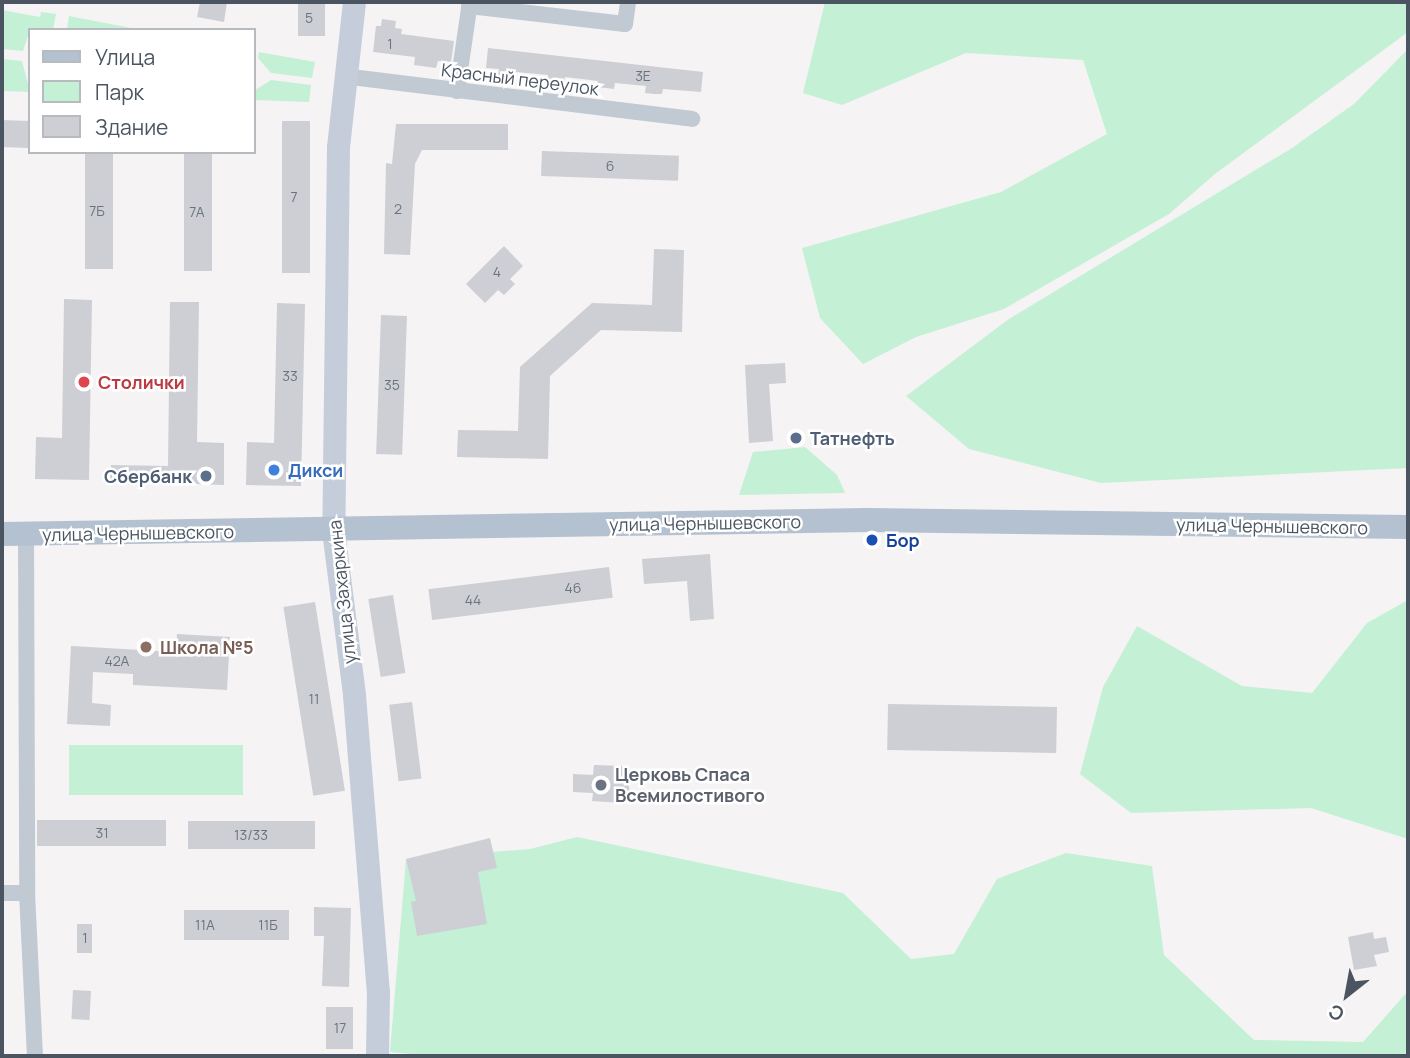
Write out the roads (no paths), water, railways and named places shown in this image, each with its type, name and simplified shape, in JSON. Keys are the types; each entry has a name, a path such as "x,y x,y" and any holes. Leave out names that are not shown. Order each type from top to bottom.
{"main road":[{"name":"улица Чернышевского","path":"14,534 866,520 1408,527"}],"street":[{"name":"улица Захаркина","path":"354,2 343,76 338,147 333,530 355,709 378,992 376,1056"},
{"path":"457,90 470,4 625,24 628,2"},
{"name":"Красный переулок","path":"343,76 692,119"},
{"path":"14,534 35,1056"},
{"path":"2,893 27,893"}],"place":[{"name":"Столички","path":"84,382"},
{"name":"Татнефть","path":"796,438"},
{"name":"Дикси","path":"274,470"},
{"name":"Сбербанк","path":"206,476"},
{"name":"Бор","path":"872,540"},
{"name":"Школа №5","path":"146,647"},
{"name":"Церковь Спаса Всемилостивого","path":"601,785"}]}
